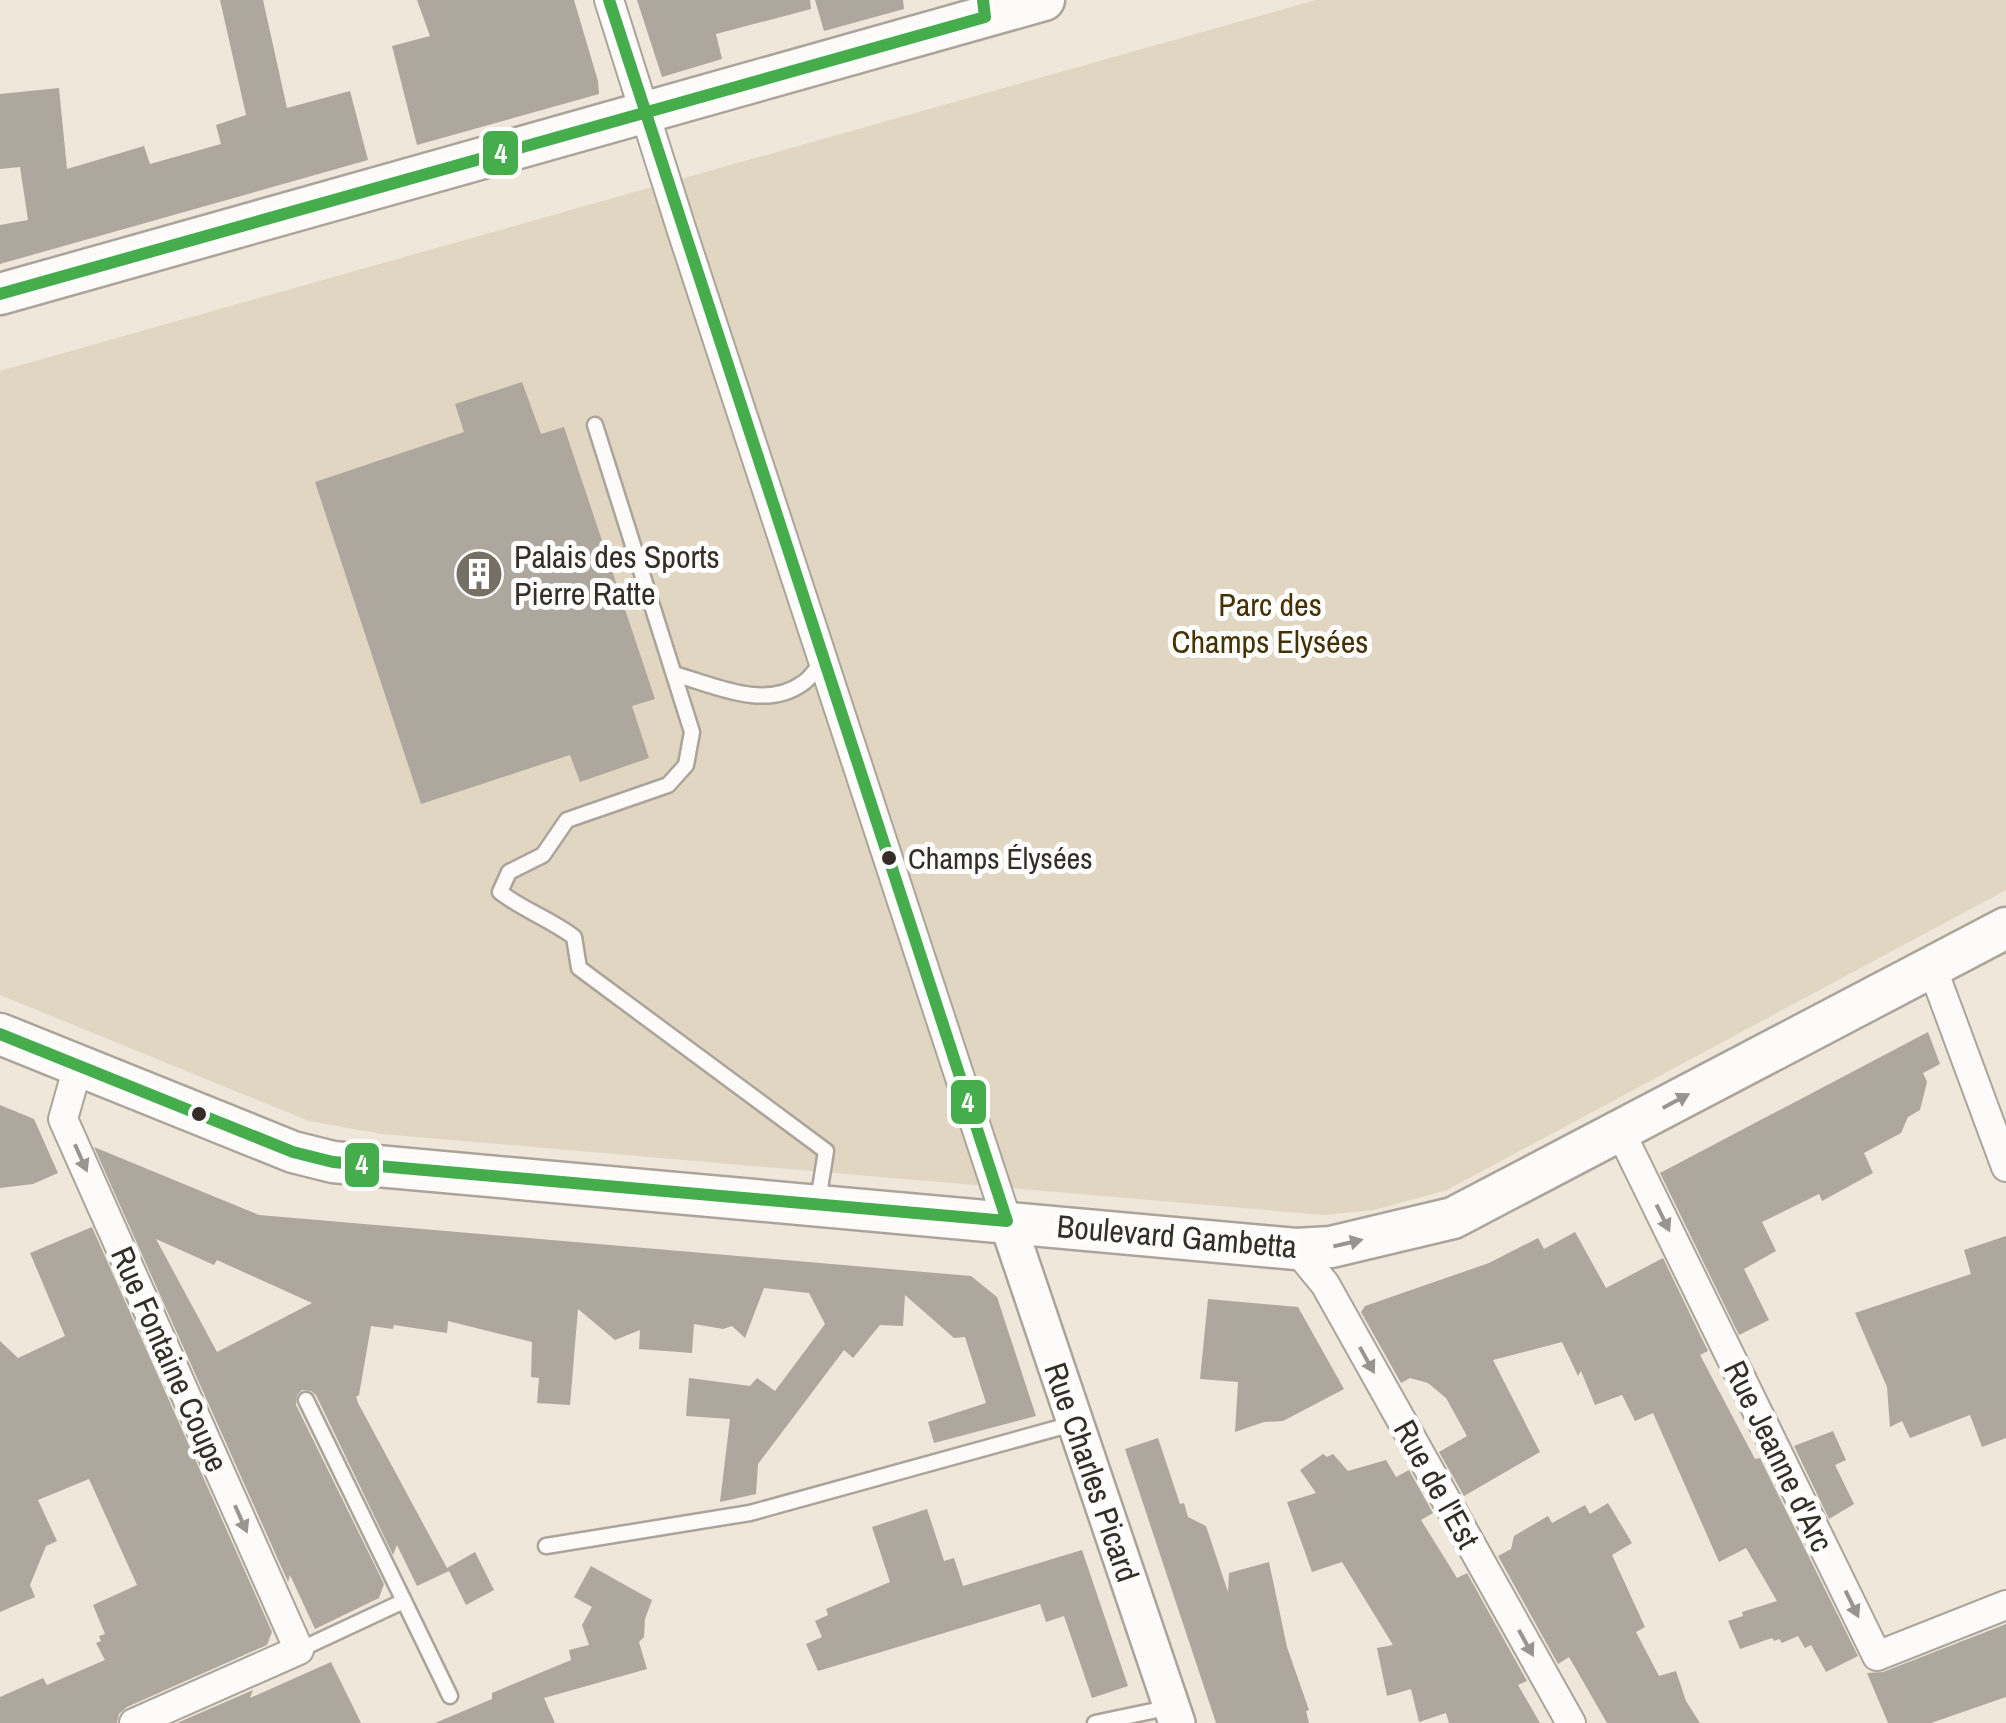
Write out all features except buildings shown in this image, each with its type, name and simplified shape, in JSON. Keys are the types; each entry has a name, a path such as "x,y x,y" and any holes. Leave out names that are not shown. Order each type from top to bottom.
{"main road":[{"path":"0,294 646,112 984,8 1044,0"},
{"name":"Boulevard Gambetta","path":"1,1036 294,1152 332,1162 1296,1249 1331,1247 1452,1218 2006,928"}],"street":[{"path":"610,0 678,220 1008,1221"},
{"path":"1932,967 2006,1166"},
{"name":"Rue Fontaine Coupe","path":"78,1066 63,1118 300,1650"},
{"name":"Rue Jeanne d'Arc","path":"1620,1130 1876,1656 2006,1605"},
{"name":"Rue Charles Picard","path":"1008,1221 1174,1715"},
{"name":"Rue de l'Est","path":"1296,1249 1325,1284 1571,1723"},
{"path":"134,1723 300,1650"}],"lane":[{"path":"595,425 692,732 686,765 668,786 567,820 543,855 509,872 500,892 574,937 579,968 826,1152 818,1205"},
{"path":"674,674 753,696 783,694 804,683 824,659"},
{"path":"306,1400 450,1696"},
{"path":"546,1546 750,1513 1077,1423"},
{"path":"300,1650 404,1601"},
{"path":"1095,1723 1174,1715"}],"green space":[{"name":"Parc des Champs Elysées","path":"1316,0 2006,0 2006,890 1447,1190 1374,1210 1323,1215 382,1134 309,1121 0,995 0,371"}],"transit line":[{"name":"4","path":"0,1034 293,1152 333,1162 1007,1221 609,0"},
{"name":"4","path":"0,294 985,17 983,0"}],"place":[{"name":"Palais des Sports Pierre Ratte","path":"479,574"},
{"name":"Champs Élysées","path":"889,858"}]}
